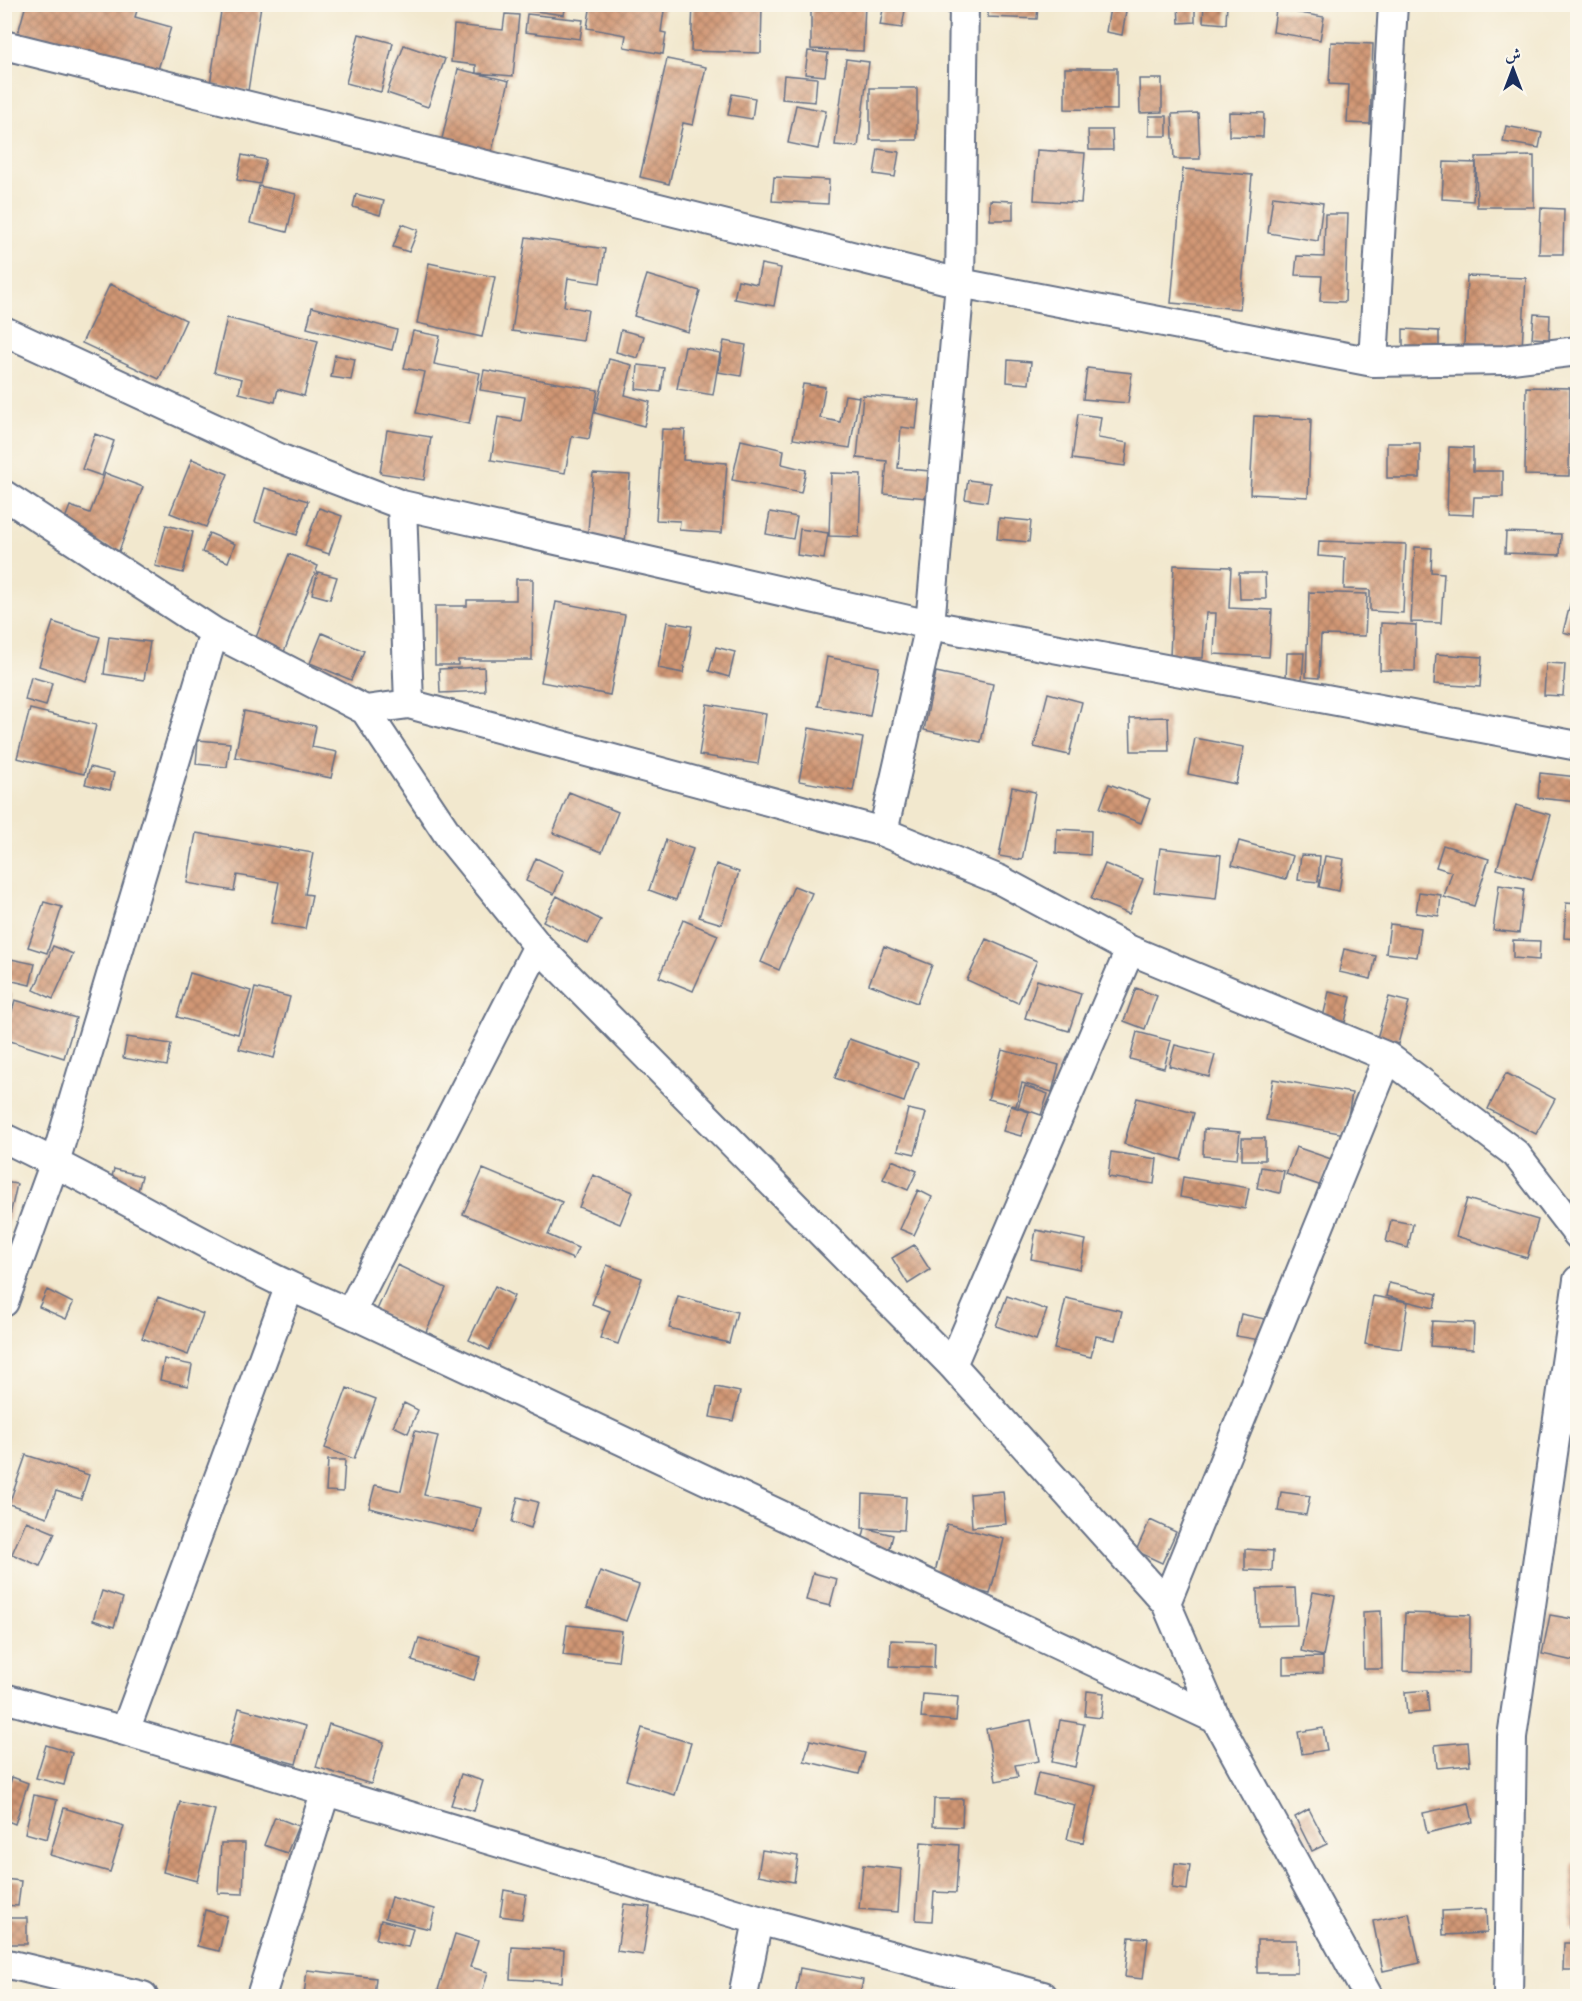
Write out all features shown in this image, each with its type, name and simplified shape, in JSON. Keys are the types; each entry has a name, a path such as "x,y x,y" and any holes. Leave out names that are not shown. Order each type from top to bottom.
{"street":[{"path":"883,832 930,625 960,283 964,4"},
{"path":"1373,362 1393,4"},
{"path":"4,45 960,283 1373,362 1504,360 1578,351"},
{"path":"4,331 279,458 402,505 930,625 1578,746"},
{"path":"4,495 214,632 365,710 451,839 538,946 952,1365 1166,1603 1216,1719 1368,1996"},
{"path":"402,505 409,704"},
{"path":"4,1302 55,1162 214,632"},
{"path":"365,710 409,704 883,832 1000,880 1130,950 1388,1057 1516,1154 1578,1235"},
{"path":"350,1313 538,946"},
{"path":"952,1365 1130,950"},
{"path":"1166,1603 1388,1057"},
{"path":"4,1138 55,1162 289,1288 350,1313 1216,1719"},
{"path":"1508,1996 1512,1737 1578,1280"},
{"path":"124,1731 289,1288"},
{"path":"4,1698 124,1731 325,1793 758,1920 1039,1996"},
{"path":"261,1996 325,1793"},
{"path":"743,1996 758,1920"},
{"path":"4,1963 143,1996"}],"building":[{"path":"26,4 139,4 135,17 171,27 156,76 17,37"},
{"path":"529,4 566,4 564,15 528,10"},
{"path":"591,4 665,4 661,32 666,33 663,54 624,47 626,35 587,28"},
{"path":"693,4 762,4 761,53 691,51"},
{"path":"811,4 865,4 863,51 811,49"},
{"path":"884,4 906,4 902,28 880,25"},
{"path":"988,4 1038,4 1037,19 988,17"},
{"path":"1178,4 1195,4 1195,22 1179,23"},
{"path":"1204,4 1227,4 1226,24 1203,22"},
{"path":"222,5 261,5 248,91 210,85"},
{"path":"1110,8 1126,11 1122,35 1106,32"},
{"path":"1276,9 1324,17 1320,40 1273,32"},
{"path":"505,14 519,15 513,76 476,73 476,65 451,62 454,25 503,30"},
{"path":"527,14 583,20 580,39 525,32"},
{"path":"359,34 393,43 381,92 346,83"},
{"path":"1331,42 1373,44 1370,124 1347,123 1349,85 1329,84"},
{"path":"404,45 445,59 428,107 387,93"},
{"path":"808,51 828,53 825,76 805,74"},
{"path":"667,59 706,67 693,125 683,123 669,184 640,177"},
{"path":"846,59 869,62 858,147 835,145"},
{"path":"1065,68 1117,68 1117,110 1065,109"},
{"path":"458,69 509,81 489,163 439,152"},
{"path":"784,75 817,78 815,102 782,99"},
{"path":"1139,79 1162,79 1162,112 1140,113"},
{"path":"870,88 917,88 917,140 870,140"},
{"path":"732,94 755,98 752,119 728,115"},
{"path":"796,105 826,111 818,149 788,143"},
{"path":"1229,112 1264,113 1263,137 1229,136"},
{"path":"1198,113 1200,159 1174,159 1172,114"},
{"path":"1149,116 1167,116 1167,136 1149,136"},
{"path":"1506,126 1542,133 1539,148 1503,142"},
{"path":"1088,130 1112,130 1113,150 1089,150"},
{"path":"878,149 899,152 895,177 874,174"},
{"path":"1037,150 1085,153 1081,203 1034,200"},
{"path":"242,155 266,160 260,184 237,180"},
{"path":"1534,156 1534,207 1477,207 1476,157"},
{"path":"1444,162 1476,163 1473,201 1442,199"},
{"path":"1183,169 1252,175 1240,309 1171,303"},
{"path":"774,177 829,180 828,204 772,201"},
{"path":"259,186 296,194 287,232 250,223"},
{"path":"356,194 384,201 380,215 353,207"},
{"path":"1273,196 1323,203 1318,241 1268,233"},
{"path":"990,200 1013,201 1013,220 990,220"},
{"path":"1541,208 1564,209 1563,254 1539,254"},
{"path":"1325,214 1348,214 1345,302 1320,301 1322,276 1295,275 1297,256 1324,257"},
{"path":"402,224 418,230 409,252 393,247"},
{"path":"526,237 605,249 600,283 568,278 564,306 588,310 583,341 512,331"},
{"path":"429,263 495,277 482,337 417,323"},
{"path":"761,264 781,268 774,306 734,299 738,280 757,284"},
{"path":"647,275 700,291 688,332 634,316"},
{"path":"1467,276 1526,278 1522,348 1464,345"},
{"path":"110,284 186,320 159,379 82,343"},
{"path":"312,307 397,330 392,350 307,328"},
{"path":"1534,314 1550,315 1549,339 1532,338"},
{"path":"227,318 318,341 304,396 278,389 275,402 239,393 242,379 214,372"},
{"path":"1403,329 1439,331 1439,348 1403,346"},
{"path":"621,330 644,336 638,358 616,352"},
{"path":"413,331 440,336 434,364 480,373 469,424 416,413 425,372 404,368"},
{"path":"724,341 746,345 741,376 718,372"},
{"path":"685,346 720,353 713,395 677,389"},
{"path":"335,355 355,359 351,380 331,377"},
{"path":"609,359 632,365 625,395 650,402 644,426 595,413"},
{"path":"1008,360 1031,362 1029,384 1007,382"},
{"path":"638,365 664,368 661,392 636,389"},
{"path":"1087,368 1132,373 1128,403 1083,399"},
{"path":"484,370 598,390 589,439 572,436 565,473 491,460 498,417 521,421 525,397 480,390"},
{"path":"803,384 825,387 820,418 840,422 845,395 859,397 850,448 793,439"},
{"path":"1526,387 1570,388 1569,476 1525,475"},
{"path":"863,395 919,400 916,429 901,427 898,468 930,471 928,498 884,494 887,461 857,458"},
{"path":"1078,414 1101,417 1098,438 1128,443 1125,466 1072,459"},
{"path":"1254,416 1311,419 1308,497 1250,494"},
{"path":"662,429 685,430 683,460 727,463 722,533 679,530 680,521 656,520"},
{"path":"387,430 431,437 424,480 380,473"},
{"path":"95,434 114,441 102,476 82,469"},
{"path":"741,440 784,450 782,464 806,470 801,493 732,480"},
{"path":"1387,443 1420,443 1420,478 1387,478"},
{"path":"1449,447 1473,448 1473,471 1503,471 1503,497 1474,497 1473,515 1447,514"},
{"path":"192,459 228,474 206,527 170,513"},
{"path":"105,473 143,487 119,551 61,529 70,506 90,513"},
{"path":"593,473 630,475 625,545 587,542"},
{"path":"831,473 861,474 859,537 829,536"},
{"path":"968,480 990,483 987,502 965,499"},
{"path":"265,488 308,501 297,535 255,522"},
{"path":"319,508 342,516 329,554 305,546"},
{"path":"770,512 797,517 793,539 766,534"},
{"path":"999,518 1031,521 1029,542 997,539"},
{"path":"166,525 193,532 183,573 155,566"},
{"path":"800,529 828,533 824,559 797,555"},
{"path":"1506,532 1561,534 1560,555 1505,553"},
{"path":"209,533 235,544 228,562 202,552"},
{"path":"1319,541 1406,544 1403,613 1370,611 1370,590 1344,589 1345,558 1318,556"},
{"path":"1415,547 1432,548 1431,572 1444,573 1441,623 1411,622"},
{"path":"289,554 318,566 284,652 255,640"},
{"path":"1174,565 1231,567 1229,608 1272,610 1269,657 1214,654 1216,613 1206,613 1203,658 1170,657"},
{"path":"318,572 337,577 330,599 312,594"},
{"path":"1239,573 1265,573 1266,599 1240,599"},
{"path":"1578,578 1578,636 1563,632"},
{"path":"516,579 533,579 532,660 458,660 458,665 435,665 435,606 467,606 467,600 516,600"},
{"path":"1309,592 1367,594 1365,636 1321,635 1319,678 1306,677"},
{"path":"556,602 625,615 610,695 541,682"},
{"path":"53,622 100,637 86,681 39,666"},
{"path":"667,622 692,626 683,673 658,668"},
{"path":"1381,623 1416,625 1415,671 1380,670"},
{"path":"322,633 364,651 351,680 310,663"},
{"path":"109,637 150,642 144,680 104,674"},
{"path":"716,647 735,652 729,677 709,671"},
{"path":"1287,653 1304,653 1302,681 1286,680"},
{"path":"1436,654 1482,657 1480,687 1434,684"},
{"path":"827,657 879,667 870,716 818,706"},
{"path":"1546,663 1565,664 1563,696 1544,695"},
{"path":"484,667 485,691 440,693 439,669"},
{"path":"936,672 993,684 981,742 924,730"},
{"path":"31,677 52,683 46,706 25,700"},
{"path":"1048,693 1082,702 1069,755 1034,747"},
{"path":"707,704 766,714 758,764 699,755"},
{"path":"30,709 96,725 84,774 17,758"},
{"path":"244,711 316,726 312,747 337,752 331,778 235,757"},
{"path":"1168,717 1169,751 1131,751 1130,718"},
{"path":"809,728 863,738 853,791 799,781"},
{"path":"1195,738 1244,747 1236,784 1188,774"},
{"path":"198,740 230,743 227,767 196,764"},
{"path":"90,767 114,773 110,790 85,784"},
{"path":"1540,773 1578,777 1578,802 1538,798"},
{"path":"1109,784 1150,799 1141,823 1100,808"},
{"path":"1012,787 1035,792 1022,860 999,856"},
{"path":"569,792 618,812 602,852 553,833"},
{"path":"1516,805 1551,815 1532,879 1497,869"},
{"path":"1057,829 1091,831 1090,855 1056,853"},
{"path":"196,833 313,853 305,894 312,895 305,929 271,923 279,882 237,875 234,891 187,883"},
{"path":"666,840 693,849 676,900 649,890"},
{"path":"1239,841 1293,856 1286,879 1232,865"},
{"path":"1443,845 1489,859 1474,906 1444,897 1452,872 1436,867"},
{"path":"1160,848 1221,855 1216,899 1154,892"},
{"path":"1301,855 1320,856 1318,882 1298,880"},
{"path":"1325,856 1344,859 1339,891 1319,887"},
{"path":"536,858 564,871 554,894 526,881"},
{"path":"716,864 739,872 722,924 699,917"},
{"path":"1105,864 1143,879 1129,914 1091,899"},
{"path":"1499,885 1524,889 1519,933 1493,930"},
{"path":"794,886 812,893 779,970 761,962"},
{"path":"1419,892 1441,895 1439,916 1416,913"},
{"path":"557,896 601,920 588,944 543,921"},
{"path":"44,902 62,907 47,953 28,947"},
{"path":"1566,903 1578,904 1578,939 1564,938"},
{"path":"683,920 718,935 693,991 659,977"},
{"path":"1390,924 1421,928 1417,957 1386,953"},
{"path":"986,939 1037,961 1018,1003 967,980"},
{"path":"1513,940 1540,941 1539,960 1513,958"},
{"path":"53,946 73,954 53,999 34,990"},
{"path":"884,946 932,965 917,1003 869,984"},
{"path":"1344,949 1376,956 1371,979 1339,972"},
{"path":"6,958 35,964 30,985 4,979"},
{"path":"190,973 251,991 238,1034 177,1017"},
{"path":"1037,980 1081,994 1069,1031 1025,1018"},
{"path":"255,988 290,997 274,1058 239,1049"},
{"path":"1136,988 1157,996 1145,1029 1124,1021"},
{"path":"1329,992 1351,997 1345,1022 1323,1017"},
{"path":"4,993 12,994 7,1018 4,1017"},
{"path":"1389,997 1409,1002 1398,1044 1377,1038"},
{"path":"15,1000 76,1018 64,1058 4,1039"},
{"path":"1137,1032 1171,1041 1164,1068 1130,1059"},
{"path":"127,1037 171,1044 167,1066 123,1058"},
{"path":"849,1039 918,1063 904,1102 835,1078"},
{"path":"1175,1045 1215,1055 1209,1077 1169,1066"},
{"path":"1002,1050 1059,1065 1052,1092 1022,1083 1016,1106 988,1099"},
{"path":"1506,1073 1555,1099 1536,1134 1488,1109"},
{"path":"1273,1079 1352,1093 1345,1134 1266,1120"},
{"path":"1025,1086 1048,1094 1041,1115 1018,1107"},
{"path":"1137,1098 1194,1113 1181,1160 1124,1144"},
{"path":"1011,1106 1029,1112 1021,1136 1003,1131"},
{"path":"908,1109 926,1113 915,1154 898,1150"},
{"path":"1204,1129 1240,1132 1237,1159 1203,1156"},
{"path":"1242,1138 1265,1138 1265,1160 1242,1160"},
{"path":"1296,1147 1331,1159 1322,1186 1286,1174"},
{"path":"1111,1152 1157,1159 1154,1184 1108,1177"},
{"path":"892,1160 917,1171 908,1190 883,1179"},
{"path":"1261,1167 1284,1171 1280,1193 1257,1188"},
{"path":"114,1169 142,1176 135,1202 107,1195"},
{"path":"483,1169 562,1202 548,1235 578,1248 573,1259 463,1214"},
{"path":"593,1175 633,1192 620,1224 579,1207"},
{"path":"1183,1177 1249,1188 1245,1209 1180,1197"},
{"path":"4,1182 17,1184 7,1229 4,1228"},
{"path":"918,1190 932,1197 914,1235 900,1229"},
{"path":"1467,1199 1538,1220 1527,1258 1456,1236"},
{"path":"1391,1220 1413,1224 1408,1248 1386,1242"},
{"path":"1036,1230 1086,1240 1080,1269 1031,1259"},
{"path":"914,1245 930,1270 908,1284 892,1258"},
{"path":"397,1265 446,1288 425,1334 376,1312"},
{"path":"607,1265 642,1278 618,1344 600,1338 610,1311 592,1304"},
{"path":"1389,1283 1437,1294 1434,1308 1386,1296"},
{"path":"495,1286 514,1296 489,1350 469,1340"},
{"path":"47,1290 73,1303 66,1319 39,1307"},
{"path":"678,1296 737,1312 729,1343 669,1328"},
{"path":"1007,1296 1047,1310 1036,1340 996,1326"},
{"path":"1373,1296 1408,1302 1401,1349 1365,1344"},
{"path":"158,1297 203,1314 188,1355 142,1338"},
{"path":"1066,1298 1122,1311 1115,1340 1096,1336 1091,1357 1054,1349"},
{"path":"1241,1314 1265,1319 1260,1340 1236,1336"},
{"path":"1432,1321 1474,1323 1473,1349 1430,1346"},
{"path":"164,1359 192,1365 188,1386 160,1380"},
{"path":"716,1387 740,1392 733,1421 710,1417"},
{"path":"347,1388 376,1399 354,1459 325,1448"},
{"path":"1572,1389 1578,1389 1578,1421 1570,1420"},
{"path":"404,1403 418,1410 408,1433 393,1426"},
{"path":"415,1431 438,1436 424,1495 481,1508 475,1533 369,1508 375,1485 401,1491"},
{"path":"26,1455 89,1475 81,1499 56,1491 47,1517 9,1504"},
{"path":"328,1460 345,1460 343,1492 326,1491"},
{"path":"1003,1491 1006,1524 972,1527 970,1494"},
{"path":"1281,1492 1310,1496 1306,1515 1278,1511"},
{"path":"863,1494 906,1497 904,1530 862,1528"},
{"path":"518,1497 538,1502 531,1528 512,1522"},
{"path":"1150,1520 1176,1532 1162,1563 1136,1551"},
{"path":"26,1521 55,1533 40,1566 12,1554"},
{"path":"947,1524 1004,1539 990,1594 933,1580"},
{"path":"865,1528 893,1535 888,1556 860,1549"},
{"path":"1245,1549 1273,1551 1272,1571 1245,1570"},
{"path":"600,1571 639,1585 626,1621 587,1607"},
{"path":"813,1573 837,1579 830,1606 806,1600"},
{"path":"1295,1588 1297,1625 1258,1626 1257,1589"},
{"path":"102,1591 123,1598 114,1627 93,1620"},
{"path":"1313,1592 1335,1596 1323,1656 1301,1651"},
{"path":"1381,1611 1382,1669 1364,1669 1363,1612"},
{"path":"1405,1613 1470,1615 1469,1673 1403,1671"},
{"path":"1550,1615 1578,1620 1578,1662 1542,1654"},
{"path":"567,1625 622,1631 618,1661 563,1655"},
{"path":"419,1638 481,1657 474,1680 412,1661"},
{"path":"891,1640 935,1642 934,1668 890,1666"},
{"path":"1323,1657 1323,1673 1283,1674 1283,1658"},
{"path":"1427,1690 1429,1712 1407,1714 1405,1692"},
{"path":"1087,1691 1104,1693 1101,1718 1085,1716"},
{"path":"923,1694 958,1697 956,1721 921,1718"},
{"path":"239,1708 306,1726 296,1764 229,1746"},
{"path":"1031,1720 1039,1761 1015,1765 1018,1777 996,1781 986,1729"},
{"path":"1060,1720 1084,1724 1075,1767 1052,1762"},
{"path":"329,1724 384,1742 371,1784 316,1767"},
{"path":"642,1728 691,1743 675,1795 626,1780"},
{"path":"1323,1728 1327,1750 1302,1754 1298,1732"},
{"path":"810,1740 865,1753 859,1774 804,1761"},
{"path":"1468,1742 1470,1765 1437,1768 1435,1745"},
{"path":"46,1745 72,1753 64,1785 36,1778"},
{"path":"1038,1773 1096,1786 1083,1843 1067,1839 1075,1805 1033,1795"},
{"path":"461,1774 483,1781 474,1811 451,1805"},
{"path":"12,1777 28,1783 15,1824 5,1820 5,1800"},
{"path":"34,1795 57,1800 47,1839 25,1833"},
{"path":"934,1799 963,1799 962,1827 933,1826"},
{"path":"180,1802 215,1810 197,1881 163,1872"},
{"path":"1469,1803 1473,1822 1427,1833 1423,1813"},
{"path":"64,1808 124,1826 110,1872 50,1855"},
{"path":"1309,1809 1327,1844 1312,1851 1295,1817"},
{"path":"275,1817 298,1826 287,1853 264,1845"},
{"path":"921,1842 959,1845 956,1893 934,1892 932,1921 916,1920"},
{"path":"221,1843 245,1843 243,1894 218,1893"},
{"path":"762,1850 798,1856 794,1882 758,1875"},
{"path":"1175,1863 1190,1865 1187,1890 1172,1888"},
{"path":"1572,1863 1578,1863 1578,1928 1570,1928"},
{"path":"863,1865 901,1869 898,1912 859,1909"},
{"path":"4,1879 21,1881 18,1906 4,1905"},
{"path":"504,1890 526,1894 522,1919 500,1916"},
{"path":"391,1897 435,1909 430,1929 385,1918"},
{"path":"624,1904 650,1907 643,1955 617,1951"},
{"path":"1486,1909 1487,1933 1443,1935 1442,1911"},
{"path":"205,1910 227,1916 219,1951 197,1946"},
{"path":"1409,1913 1420,1963 1383,1971 1373,1921"},
{"path":"7,1918 27,1918 27,1944 7,1944"},
{"path":"381,1920 413,1928 408,1947 376,1939"},
{"path":"455,1934 478,1941 470,1967 488,1972 481,1996 460,1996 438,1990"},
{"path":"1129,1937 1148,1938 1143,1979 1125,1977"},
{"path":"1257,1940 1297,1940 1297,1973 1257,1973"},
{"path":"1564,1943 1578,1943 1578,1970 1563,1970"},
{"path":"512,1947 564,1950 562,1982 510,1979"},
{"path":"800,1968 863,1980 860,1996 795,1996"},
{"path":"307,1970 376,1978 374,1996 304,1996"}]}
